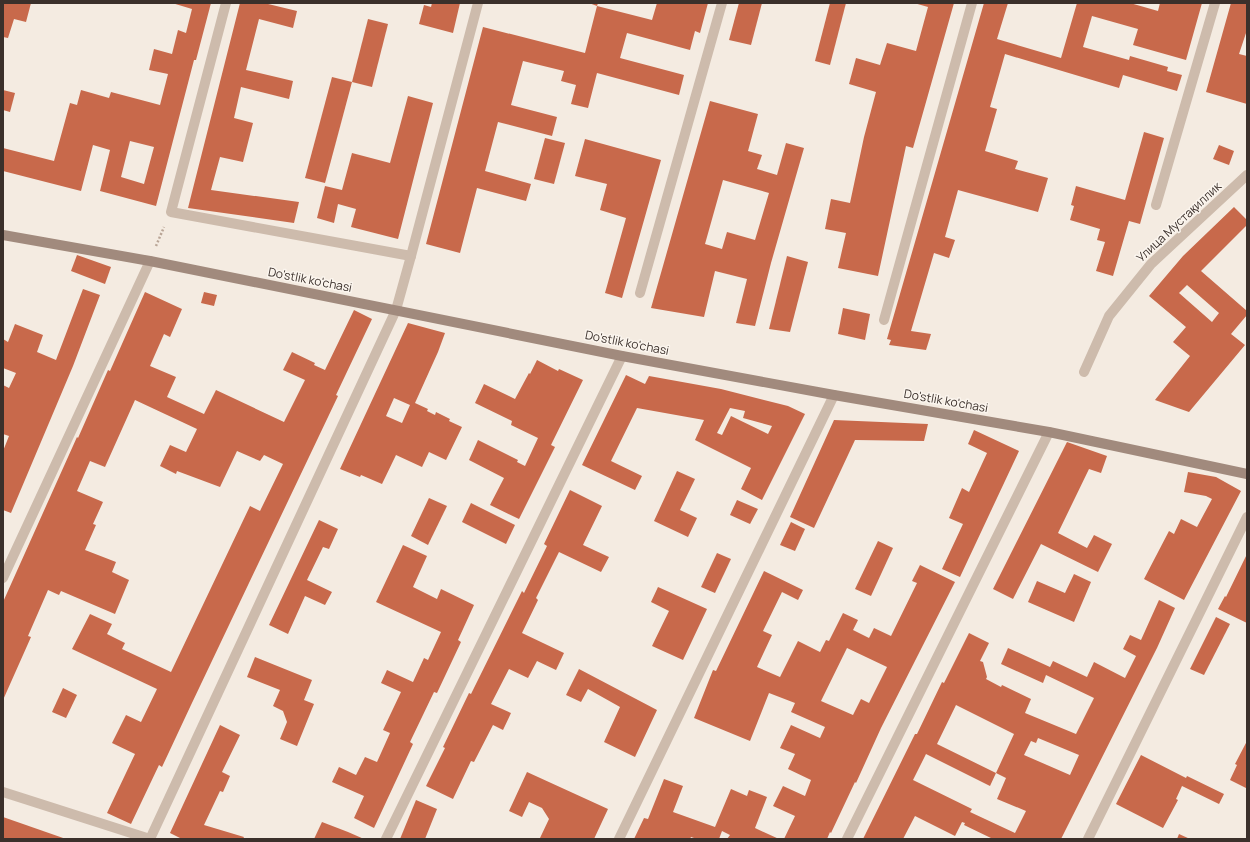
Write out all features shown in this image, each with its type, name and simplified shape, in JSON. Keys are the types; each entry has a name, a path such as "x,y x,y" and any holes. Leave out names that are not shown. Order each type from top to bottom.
{"street":[{"path":"226,3 171,212 411,256"},
{"path":"3,792 150,839 396,310 478,3"},
{"path":"640,294 722,3"},
{"path":"884,320 972,3"},
{"path":"1156,205 1215,3"},
{"name":"Улица Мустақиллик","path":"1084,372 1109,316 1151,264 1247,176"},
{"name":"Do'stlik ko'chasi","path":"3,235 150,261 622,356 834,395 1049,432 1247,474"},
{"path":"3,578 150,261"},
{"path":"386,839 622,356"},
{"path":"619,839 834,395"},
{"path":"847,839 1049,432"},
{"path":"1088,839 1247,517"}],"path":[{"path":"150,261 171,212"}],"building":[{"path":"3,3 31,3 26,22 14,19 8,38 3,37"},
{"path":"172,3 211,3 196,60 194,60 156,206 100,191 110,150 93,145 81,191 3,171 3,148 54,161 70,103 77,105 81,90 109,98 111,92 160,105 168,74 149,70 154,49 172,54 178,30 186,33 192,9","holes":["130,141 154,147 144,184 121,177"]},
{"path":"240,3 264,3 297,11 293,28 259,19 246,70 293,81 289,99 241,87 234,118 253,123 243,162 220,157 211,190 299,202 294,223 188,208"},
{"path":"432,3 460,3 453,33 419,24 424,5 431,7"},
{"path":"589,3 598,3 597,6"},
{"path":"657,3 708,3 700,33 695,31 690,50 627,33 620,58 684,75 679,95 597,73 588,108 571,104 576,85 561,81 564,71 523,61 511,105 557,117 552,136 498,122 485,171 531,184 526,201 477,188 460,253 426,244 483,27 585,53 597,6 652,20"},
{"path":"739,3 762,3 751,45 729,40"},
{"path":"830,3 846,3 830,65 815,61"},
{"path":"914,3 954,3 913,148 906,146 878,276 838,268 846,233 825,229 831,199 850,203 864,137 876,92 849,84 856,58 880,65 887,43 916,51 928,7"},
{"path":"984,3 1008,3 997,39 1061,58 1077,3 1130,3 1158,11 1160,3 1202,3 1186,60 1133,45 1138,29 1092,16 1083,47 1129,60 1130,56 1168,67 1167,71 1182,75 1177,91 1123,75 1119,88 1005,54 990,107 997,109 985,151 1018,161 1015,169 1048,178 1038,212 958,190 945,237 955,240 949,258 934,253 911,331 931,334 926,350 889,345 891,340 887,339"},
{"path":"1231,3 1247,3 1247,30 1239,54 1247,56 1247,104 1206,92"},
{"path":"368,19 388,24 372,87 352,82"},
{"path":"332,77 352,82 325,183 305,178"},
{"path":"3,90 15,93 10,112 3,110"},
{"path":"408,96 433,103 398,239 351,227 356,209 338,204 334,223 317,218 325,186 342,190 352,153 390,163"},
{"path":"710,101 758,114 748,151 762,155 757,169 777,175 786,143 804,148 771,263 755,326 736,323 747,279 715,271 704,317 651,308","holes":["723,180 769,193 755,240 727,232 722,249 705,244"]},
{"path":"1144,132 1164,138 1140,224 1129,221 1113,276 1096,271 1105,242 1097,240 1100,229 1070,220 1074,206 1071,205 1076,186 1125,200"},
{"path":"545,138 565,143 554,184 534,179"},
{"path":"585,139 661,160 622,298 605,293 626,218 600,210 607,184 575,176"},
{"path":"1219,145 1234,151 1229,165 1213,159"},
{"path":"1234,207 1247,220 1247,225 1201,271 1247,311 1247,315 1231,334 1245,345 1189,412 1155,400 1190,356 1173,342 1186,327 1149,296 1183,256","holes":["1187,285 1219,313 1212,322 1179,293"]},
{"path":"77,255 111,267 105,284 71,271"},
{"path":"787,256 808,262 790,332 769,329"},
{"path":"83,289 100,295 73,366 11,513 3,510 3,451 9,436 3,434 3,385 9,388 16,373 3,368 3,339 8,342 15,324 43,335 37,352 56,360"},
{"path":"145,292 182,309 170,337 164,334 150,366 176,377 167,397 204,414 216,390 284,422 305,380 283,370 292,352 315,363 314,365 325,370 354,310 372,319 336,395 338,396 162,767 159,765 131,824 107,813 135,754 112,743 126,715 141,722 157,689 72,649 90,614 112,624 107,634 125,643 122,649 171,672 250,506 260,511 283,464 264,455 260,461 237,451 220,487 177,471 176,474 160,466 170,445 186,452 197,429 135,400 105,467 90,461 77,491 103,502 93,524 96,525 85,550 116,562 112,572 129,580 115,614 61,591 59,595 48,590 28,636 31,637 3,700 3,602 77,437 78,438 108,370 110,371"},
{"path":"204,292 217,295 214,306 201,303"},
{"path":"843,308 870,314 865,340 838,334"},
{"path":"408,323 445,333 415,403 428,409 427,411 435,415 436,412 450,419 449,421 462,427 446,460 429,452 422,467 396,455 382,484 361,475 360,477 340,469","holes":["394,398 410,405 402,423 386,416"]},
{"path":"537,360 558,371 559,369 583,380 551,445 555,447 519,519 490,505 504,478 469,460 478,440 518,460 517,462 525,466 538,438 511,425 512,421 475,403 484,384 515,399"},
{"path":"626,375 645,384 649,376 721,389 788,406 805,414 762,500 741,489 751,468 695,440 704,420 637,408 611,461 642,476 635,490 582,465","holes":["730,408 745,411 743,418 772,426 768,434 731,416 722,435 717,433"]},
{"path":"834,420 928,424 924,441 855,440 814,528 790,517"},
{"path":"974,430 1019,451 960,577 942,569 963,524 949,518 962,488 969,492 987,453 968,444"},
{"path":"1067,442 1107,456 1101,473 1089,469 1058,533 1087,548 1094,535 1112,544 1098,572 1041,544 1013,599 993,589"},
{"path":"677,471 695,479 680,510 697,518 688,537 654,521"},
{"path":"1188,472 1216,477 1241,491 1184,600 1144,579 1169,531 1174,534 1181,519 1197,527 1212,499 1206,496 1184,492"},
{"path":"570,490 602,506 583,545 609,557 601,572 559,552 536,598 538,600 522,633 564,653 556,670 537,661 528,678 509,669 491,704 511,713 503,730 493,725 474,762 471,761 453,799 426,786 445,748 443,747 469,693 471,694 522,591 524,593 547,546 544,544"},
{"path":"429,498 447,506 428,545 411,536"},
{"path":"737,500 758,509 750,524 730,515"},
{"path":"471,503 515,525 506,544 462,522"},
{"path":"319,520 338,529 329,549 323,547 307,580 332,592 325,605 305,596 288,634 269,625"},
{"path":"791,522 805,529 795,551 780,545"},
{"path":"878,541 893,548 871,596 855,589"},
{"path":"403,545 427,556 413,587 437,599 441,589 474,605 458,640 461,642 437,693 434,692 410,742 413,744 374,828 354,818 364,796 332,782 339,767 356,775 365,757 377,762 390,733 383,730 401,692 381,683 387,670 413,682 424,658 428,660 441,632 376,602"},
{"path":"717,553 731,559 715,593 701,587"},
{"path":"1247,554 1247,623 1218,609 1225,596 1226,597"},
{"path":"920,565 955,582 881,728 831,833 830,832 827,839 784,839 795,816 773,806 783,786 805,796 811,780 788,769 795,754 780,748 791,725 820,738 825,727 791,712 795,703 769,693 750,741 694,718 713,670 716,671 764,571 803,590 798,600 782,592 763,631 772,635 757,667 780,677 798,641 820,652 826,640 829,641 843,613 858,620 853,630 869,638 874,628 891,636 917,583 912,581","holes":["847,648 887,667 869,703 861,699 853,715 821,701"]},
{"path":"1074,574 1091,582 1074,622 1028,602 1037,581 1065,593"},
{"path":"658,587 707,609 683,660 652,646 669,611 651,602"},
{"path":"1159,600 1175,608 1157,648 1061,839 993,839 964,825 965,823 962,822 955,836 915,816 903,839 863,839 915,734 917,734 942,682 944,683 969,633 989,643 980,661 983,662 987,677 986,679 1001,687 1002,685 1031,699 1025,713 1076,734 1094,698 1046,675 1043,683 1001,664 1008,648 1050,667 1053,661 1087,677 1094,662 1125,678 1136,656 1123,649 1130,635 1141,640","holes":["956,705 1014,734 996,773 937,744","1038,738 1079,755 1070,775 1024,755 1031,741 1036,743","926,754 990,786 996,773 1006,778 997,799 1026,811 1015,833 970,812 972,809 913,780"]},
{"path":"1216,617 1230,624 1204,675 1190,669"},
{"path":"255,657 312,680 304,700 314,704 297,746 280,739 287,722 283,711 273,706 280,690 247,677"},
{"path":"579,669 657,710 635,757 604,742 620,707 588,689 581,702 566,695"},
{"path":"63,688 77,695 66,718 52,712"},
{"path":"220,725 240,735 222,772 230,776 223,792 220,791 204,825 244,837 243,839 182,839 170,833"},
{"path":"1247,741 1246,788 1230,780 1237,765 1235,764"},
{"path":"1141,755 1186,778 1187,776 1224,794 1219,804 1182,786 1176,799 1178,800 1163,828 1116,804"},
{"path":"527,772 608,809 594,839 543,839 540,838 549,819 542,808 529,802 522,817 509,811"},
{"path":"664,779 683,786 673,812 715,827 731,789 747,796 749,790 767,797 755,828 779,839 727,839 730,835 722,831 719,839 697,839 691,837 690,839 634,839 644,818 648,819"},
{"path":"416,800 437,809 425,839 400,839"},
{"path":"3,817 66,839 3,839"},
{"path":"322,822 348,832 364,839 314,839"},
{"path":"1179,834 1190,839 1177,839"}]}
